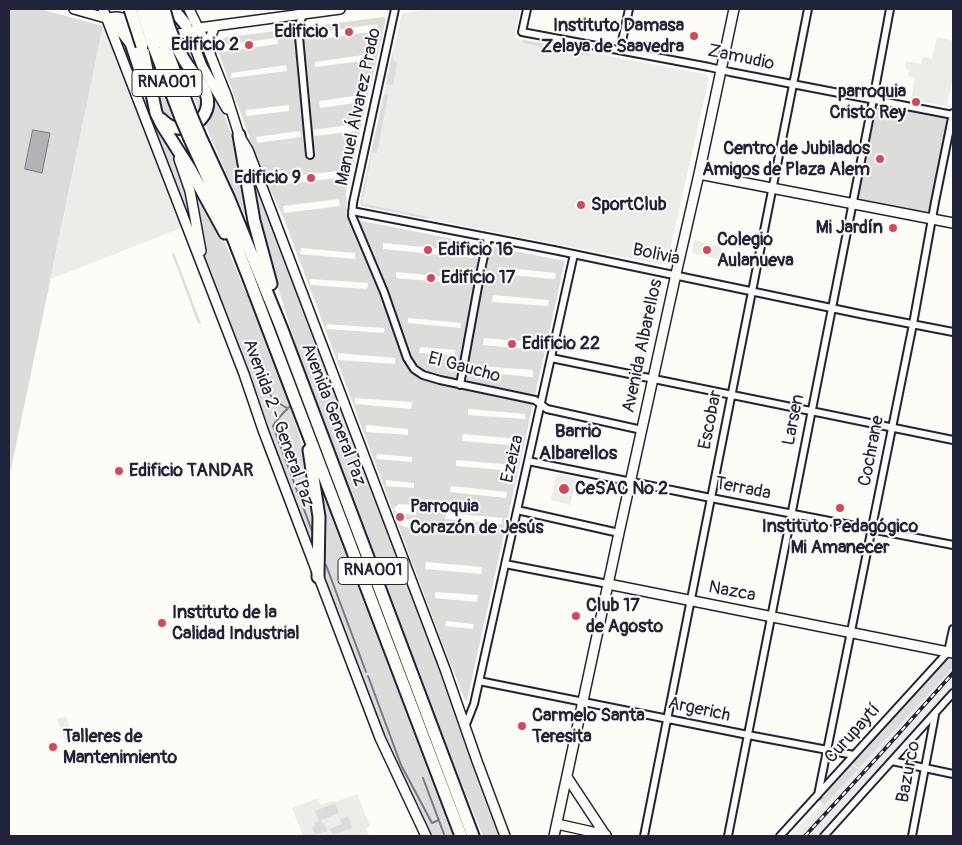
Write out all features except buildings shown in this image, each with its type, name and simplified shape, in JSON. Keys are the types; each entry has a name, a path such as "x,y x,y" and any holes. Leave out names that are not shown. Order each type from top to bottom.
{"highway":[{"path":"173,9 188,29"},
{"path":"144,11 169,27 177,47 205,90 208,99 207,109 204,116 197,123 183,128 176,128 170,126 156,111 154,46 144,11"},
{"name":"Avenida General Paz","path":"144,11 154,46 195,136 232,207 281,327 473,836"},
{"path":"110,21 128,37 138,60 146,90 156,111 248,276"},
{"path":"239,135 254,221 281,327"},
{"name":"Avenida General Paz","path":"195,136 461,836"},
{"path":"304,424 319,517 318,577"},
{"path":"465,814 477,836"}],"street":[{"path":"74,9 134,30"},
{"name":"Avenida 2 - General Paz","path":"103,9 110,21 248,384 263,430 380,738 426,836"},
{"name":"Avenida General Paz","path":"189,9 210,53 239,135 248,150 445,669 505,836"},
{"path":"175,34 188,29 305,11 340,9"},
{"name":"Manuel Álvarez Prado","path":"352,211 395,9"},
{"name":"Zamudio","path":"527,9 522,32 953,114"},
{"path":"620,50 628,9"},
{"name":"Avenida Albarellos","path":"554,836 734,9"},
{"name":"Escobar","path":"644,836 808,9"},
{"name":"Larsen","path":"728,836 874,100 890,9"},
{"path":"110,21 117,17 144,11"},
{"path":"305,11 298,28 310,155"},
{"path":"170,24 188,29"},
{"path":"210,53 209,42 215,26"},
{"path":"188,29 202,66 235,123"},
{"name":"Cochrane","path":"818,795 913,324 953,114"},
{"path":"175,147 190,191 205,274"},
{"path":"699,174 953,223"},
{"name":"Bolivia","path":"352,211 676,274 953,332"},
{"name":"El Gaucho","path":"352,211 353,219 384,292 408,362 414,369 423,375 460,385 535,400 547,409 642,430"},
{"path":"460,385 488,238"},
{"name":"Ezeiza","path":"465,727 473,707 479,681 574,254"},
{"path":"551,358 953,440"},
{"name":"Terrada","path":"528,461 953,545"},
{"path":"517,510 619,533"},
{"name":"Nazca","path":"505,564 951,653"},
{"path":"951,653 953,629"},
{"name":"Curupaytí","path":"780,836 951,653"},
{"name":"Argerich","path":"479,681 854,755"},
{"path":"824,836 953,693"},
{"name":"Bazurco","path":"912,836 935,714"},
{"path":"892,761 953,774"},
{"path":"567,777 608,836"},
{"path":"557,824 608,836"}],"shaded area":[{"path":"9,9 40,9 103,26 9,479"},
{"path":"434,9 520,9 514,38 705,74 709,78 667,263 664,265 362,206 360,203 401,16 404,13"},
{"path":"383,17 386,19 354,164 346,191 347,218 565,261 467,701 442,642 284,219 254,150 217,48 222,38","holes":["377,24 378,31 321,39 320,32","277,38 278,44 221,52 221,45","371,54 371,60 315,67 315,62","286,65 287,71 231,78 231,73","361,95 362,102 320,108 319,101","289,105 289,111 246,116 246,110","356,124 357,131 314,136 313,130","300,131 301,137 257,143 256,137","347,170 347,177 275,185 275,178","339,199 340,206 284,213 283,206","383,243 473,252 473,258 383,249","301,248 355,253 355,259 300,254","499,267 556,273 555,279 499,274","396,272 467,279 467,284 396,278","310,279 368,283 367,289 310,285","493,295 549,300 548,306 492,302","408,318 461,323 461,328 408,323","326,324 384,328 384,333 326,329","484,338 541,343 540,350 483,345","420,347 455,350 455,355 419,353","338,353 395,358 395,364 338,360","478,366 533,370 533,377 478,372","355,398 412,402 411,409 355,404","468,409 525,414 525,419 468,415","366,425 408,429 408,435 366,432","463,434 519,439 519,446 462,441","377,454 412,457 412,462 376,459","456,460 514,465 513,471 456,466","386,480 414,483 414,488 386,486","451,486 507,492 506,498 450,492","399,504 417,505 416,515 403,514 403,519 415,520 415,528 400,525 397,518 398,512 394,508","446,513 502,518 502,524 445,519","426,562 482,567 481,574 425,569","435,592 478,595 477,602 435,598","446,621 474,624 473,629 445,626"]},
{"path":"103,26 181,228 51,279"},
{"path":"937,37 953,41 953,75 947,106 911,100 915,78 908,76 909,70 905,68 906,61 921,64 923,57 932,59"},
{"path":"188,38 220,103 238,154 251,230 204,122 208,117 194,68 178,39"},
{"path":"127,40 138,69 147,104 176,155 194,220 192,230 120,46"},
{"path":"523,40 590,52 589,56 523,43"},
{"path":"147,45 175,124 162,117"},
{"path":"172,48 204,94 201,115"},
{"path":"393,50 393,59 397,63 393,85 386,84"},
{"path":"384,94 388,95 377,153 372,152 362,202 363,204 429,217 428,219 362,206 360,203"},
{"path":"881,106 945,118 948,123 930,211 927,213 860,199 857,194 874,109"},
{"path":"33,130 50,133 42,173 25,169"},
{"path":"190,175 227,248 291,409 305,455 314,516 315,556 207,272"},
{"path":"253,176 453,702 458,723 501,836 483,836 450,755 315,397 297,349 264,242 251,177"},
{"name":"Colegio Aulanueva","path":"694,240 722,247 719,259 692,253"},
{"path":"172,253 174,253 201,324 198,323"},
{"name":"CeSAC Nº 2","path":"557,474 577,478 570,505 551,500"},
{"path":"319,484 453,836 429,836 383,736 328,588 323,565"},
{"path":"950,659 953,660 953,668 859,768 852,764 943,662"},
{"path":"953,668 953,687 817,836 789,836 859,768"},
{"path":"66,716 73,734 64,738 57,719"},
{"path":"851,765 859,769 824,805 818,800"},
{"path":"357,794 370,826 366,828 369,836 303,836 292,808 318,798 321,805 332,801 336,802"},
{"path":"335,803 339,813 321,820 327,831 315,835 312,827 315,826 314,823 319,821 315,811"},
{"path":"348,816 352,828 333,835 330,829 342,824 340,819"}],"waterway":[{"path":"263,385 275,401 287,408"},
{"path":"289,407 273,426 312,531"},
{"path":"326,565 366,672"},
{"path":"368,676 401,765 432,823 439,820"},
{"path":"423,778 444,834"}],"railway":[{"path":"805,836 953,673"}],"place":[{"name":"Edificio 1","path":"349,32"},
{"name":"Instituto Damasa Zelaya de Saavedra","path":"694,36"},
{"name":"Edificio 2","path":"249,45"},
{"name":"parroquia Cristo Rey","path":"916,102"},
{"name":"Centro de Jubilados Amigos de Plaza Alem","path":"880,159"},
{"name":"Edificio 9","path":"311,178"},
{"name":"SportClub","path":"581,205"},
{"name":"Mi Jardín","path":"893,228"},
{"name":"Edificio 16","path":"428,250"},
{"name":"Colegio Aulanueva","path":"707,250"},
{"name":"Edificio 17","path":"431,278"},
{"name":"Edificio 22","path":"512,344"},
{"name":"Edificio TANDAR","path":"119,471"},
{"name":"CeSAC Nº 2","path":"564,489"},
{"name":"Instituto Pedagógico Mi Amanecer","path":"840,508"},
{"name":"Parroquia Corazón de Jesús","path":"400,517"},
{"name":"Club 17 de Agosto","path":"576,616"},
{"name":"Instituto de la Calidad Industrial","path":"162,623"},
{"name":"Carmelo Santa Teresita","path":"522,726"},
{"name":"Talleres de Mantenimiento","path":"53,747"}],"district":[{"name":"Barrio Albarellos","path":"578,443"}]}
